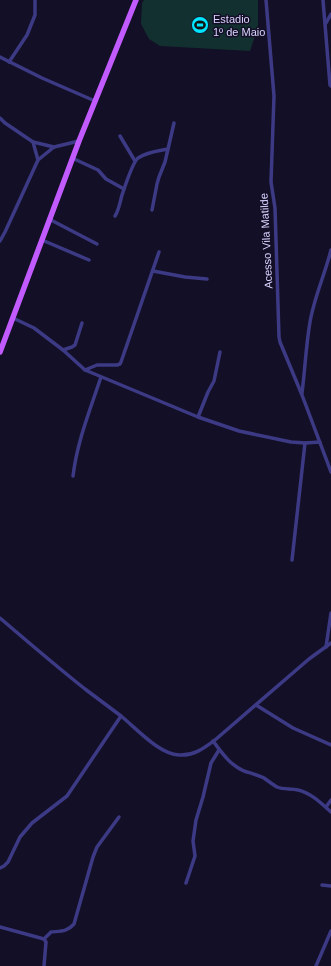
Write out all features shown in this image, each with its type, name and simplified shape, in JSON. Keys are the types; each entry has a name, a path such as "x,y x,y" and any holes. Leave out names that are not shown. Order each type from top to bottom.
{"main road":[{"path":"0,352 72,158 136,0"}],"street":[{"path":"9,62 27,35 35,14 35,0"},
{"name":"Acesso Vila Matilde","path":"266,0 274,96 271,182 275,208 279,337 331,472"},
{"path":"323,0 331,86"},
{"path":"326,23 331,14"},
{"path":"0,57 42,78 95,101"},
{"path":"0,118 33,142 54,147"},
{"path":"152,210 157,184 165,162 174,123"},
{"path":"120,136 135,161"},
{"path":"0,241 38,160 54,147 79,141"},
{"path":"33,142 38,160"},
{"path":"115,216 135,161 149,153 168,149"},
{"path":"72,158 98,170 106,179 124,189"},
{"path":"49,219 97,244"},
{"path":"0,230 5,232"},
{"path":"42,240 89,260"},
{"path":"302,395 310,321 331,250"},
{"path":"85,370 97,364 117,365 121,362 159,252"},
{"path":"153,271 185,277 207,279"},
{"path":"13,318 34,328 63,350 85,370 198,417 239,431 291,442 320,442"},
{"path":"63,350 75,345 82,323"},
{"path":"198,417 214,381 220,352"},
{"path":"73,476 75,460 80,442 101,377"},
{"path":"292,560 304,443"},
{"path":"326,647 331,613"},
{"path":"0,618 149,740 171,753 179,755 196,753 203,749 309,659 331,643"},
{"path":"256,705 293,728 331,745"},
{"path":"0,868 8,862 20,837 32,822 67,796 121,716"},
{"path":"213,741 230,763 242,770 263,778 277,787 305,792 315,798 331,812"},
{"path":"186,884 195,856 193,841 196,820 212,763 219,750"},
{"path":"326,807 331,800"},
{"path":"44,939 51,932 66,930 71,928 74,924 97,847 119,817"},
{"path":"322,885 331,886"},
{"path":"0,927 44,939"},
{"path":"316,966 331,931"},
{"path":"44,939 46,942 44,966"}],"green space":[{"name":"Estadio 1º de Maio","path":"144,0 258,0 258,27 250,51 160,46 149,39 141,24 142,3"}],"place":[{"name":"Estadio 1º de Maio","path":"200,25"}]}
